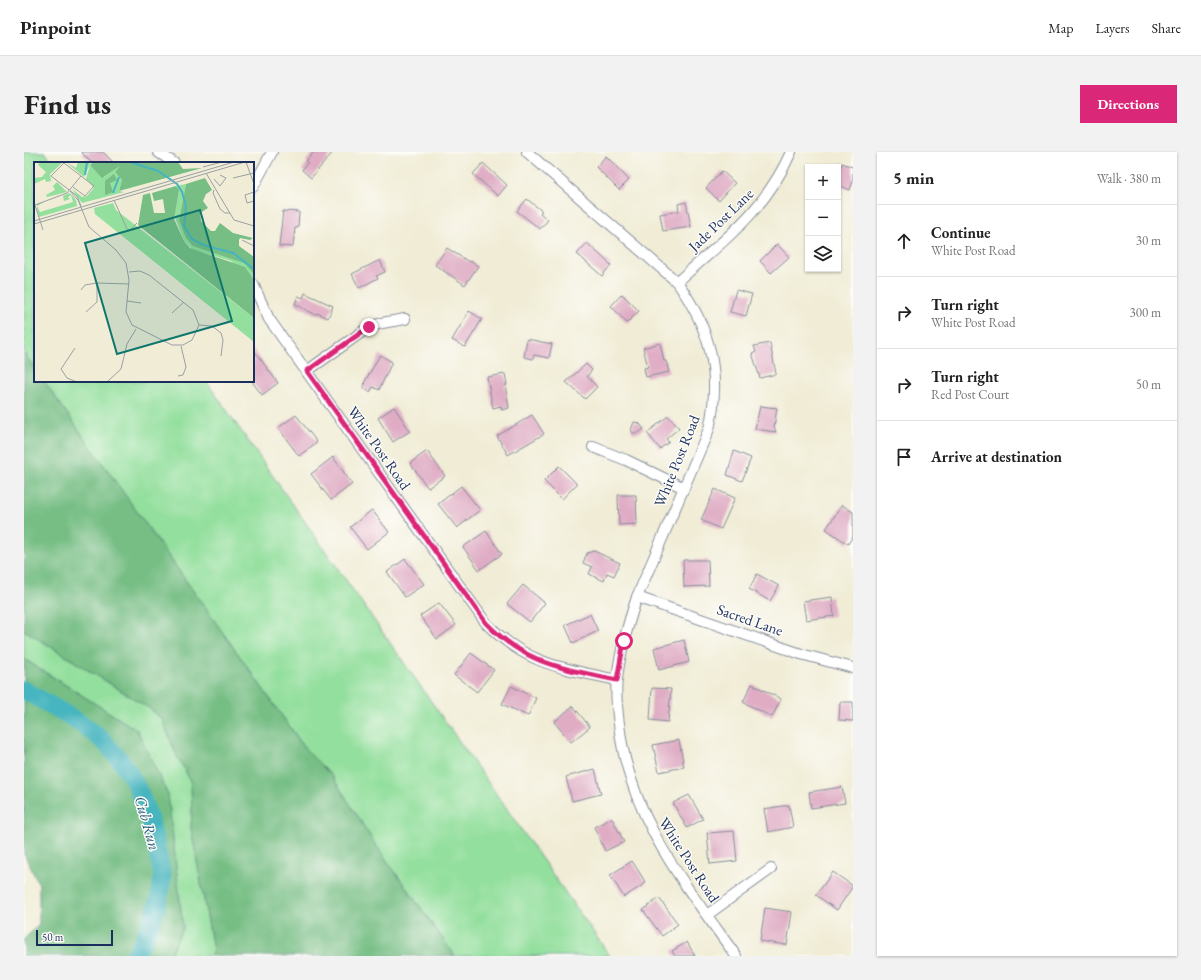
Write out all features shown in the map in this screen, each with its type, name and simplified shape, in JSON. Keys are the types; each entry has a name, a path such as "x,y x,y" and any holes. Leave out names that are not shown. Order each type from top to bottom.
{"street":[{"path":"158,152 173,162"},
{"path":"254,185 272,152"},
{"name":"White Post Road","path":"527,152 677,282 689,299 705,332 712,354 714,403 709,429 637,597 624,641 617,680 617,704 621,743 634,793 647,824 662,851 736,956"},
{"name":"Jade Post Lane","path":"677,282 754,212 774,186 791,152"},
{"name":"White Post Road","path":"254,286 269,319 448,571 494,632 517,650 542,662 617,680"},
{"path":"307,371 369,327 405,319"},
{"path":"593,447 626,460 684,488"},
{"name":"Sacred Lane","path":"637,597 801,654 852,668"},
{"path":"852,668 853,657"},
{"path":"707,915 771,869"}],"green space":[{"path":"24,152 45,152 52,162 34,162 34,368 24,353"},
{"path":"24,353 34,368 34,382 45,382 307,751 332,776 375,844 455,956 211,956 213,949 191,828 191,783 178,759 162,719 149,708 24,630"},
{"path":"45,382 207,382 610,956 455,956 375,844 332,776 307,751"},
{"path":"24,630 149,708 162,719 178,759 191,783 191,828 213,949 211,956 169,956 183,928 168,795 137,730 24,659"},
{"path":"24,659 137,730 168,795 183,928 169,956 24,956 24,939 39,925 39,885 24,854"}],"building":[{"path":"81,152 103,152 113,162 91,162"},
{"path":"314,152 333,152 311,178 302,170 308,162 306,161"},
{"path":"606,156 629,180 619,190 596,167"},
{"path":"483,163 507,185 498,196 473,174"},
{"path":"842,163 853,167 853,181 850,190 841,186"},
{"path":"722,171 735,183 719,201 706,188"},
{"path":"527,199 542,211 540,213 548,220 540,229 517,211"},
{"path":"686,202 691,227 663,231 660,214 679,211 678,204"},
{"path":"283,211 299,212 298,228 295,228 293,247 279,246"},
{"path":"587,243 611,265 602,276 577,254"},
{"path":"777,244 789,257 771,273 760,261"},
{"path":"447,248 478,266 465,285 435,265"},
{"path":"380,260 385,272 376,276 378,278 359,288 352,274"},
{"path":"736,290 752,294 746,316 730,312"},
{"path":"305,293 333,306 328,318 317,313 316,315 295,304 298,296 303,298"},
{"path":"622,294 639,311 627,323 611,306"},
{"path":"469,311 482,319 465,347 452,340"},
{"path":"527,339 552,344 549,358 534,355 533,359 524,357"},
{"path":"660,343 664,361 666,361 669,372 646,377 644,368 648,367 643,348"},
{"path":"770,343 776,374 760,378 752,353 756,352 754,346"},
{"path":"254,350 278,383 262,395 253,383"},
{"path":"380,355 392,362 379,390 373,387 370,392 363,388 364,383"},
{"path":"586,364 592,370 587,376 597,387 585,399 566,382"},
{"path":"505,374 507,385 505,385 509,408 502,410 501,406 493,408 487,377"},
{"path":"760,406 777,408 774,427 776,432 755,429"},
{"path":"394,407 410,431 393,442 378,418"},
{"path":"296,415 317,442 299,456 278,428"},
{"path":"532,415 544,434 508,455 497,436"},
{"path":"668,416 679,428 666,439 669,442 660,449 647,433"},
{"path":"634,422 639,423 644,429 638,433 633,433 631,430"},
{"path":"427,451 445,476 428,488 410,463"},
{"path":"734,451 751,458 742,481 727,475"},
{"path":"333,457 352,484 331,500 311,474"},
{"path":"559,466 577,484 562,499 544,481"},
{"path":"461,486 480,510 457,528 438,504"},
{"path":"715,489 735,498 721,529 701,520"},
{"path":"618,495 636,495 637,524 619,525"},
{"path":"842,505 853,512 853,536 848,544 826,529"},
{"path":"372,510 389,532 367,549 350,527"},
{"path":"486,531 502,554 479,570 463,547"},
{"path":"594,551 620,563 614,576 607,573 604,581 589,574 592,567 583,563 587,553"},
{"path":"405,559 424,584 405,597 387,572"},
{"path":"683,560 708,560 709,586 684,587"},
{"path":"757,574 779,586 770,601 749,589"},
{"path":"523,585 545,603 530,622 507,604"},
{"path":"832,597 834,616 806,620 803,601"},
{"path":"439,603 456,625 437,639 420,616"},
{"path":"590,614 598,631 573,643 565,625"},
{"path":"684,640 689,662 659,670 654,648"},
{"path":"471,653 494,670 477,692 454,675"},
{"path":"752,684 781,699 772,717 743,702"},
{"path":"511,686 536,698 528,716 502,704"},
{"path":"652,688 671,689 668,722 650,720"},
{"path":"840,702 853,702 853,721 839,720"},
{"path":"573,706 590,727 571,742 554,722"},
{"path":"679,740 684,767 659,772 653,745"},
{"path":"595,769 601,794 572,801 566,777"},
{"path":"842,787 845,803 811,808 809,792"},
{"path":"689,795 703,819 687,828 673,803"},
{"path":"789,805 793,827 768,832 764,809"},
{"path":"612,818 624,842 605,851 594,827"},
{"path":"734,831 737,861 710,864 707,833"},
{"path":"632,861 646,883 624,897 610,875"},
{"path":"833,872 853,886 837,910 816,895"},
{"path":"659,898 678,924 662,936 643,910"},
{"path":"765,908 792,912 787,945 760,941"},
{"path":"687,942 695,956 675,956 672,951"}],"waterway":[{"name":"Cub Run","path":"24,690 75,720 103,741 125,766 140,794 151,824 162,877 161,890 156,909 144,939 134,956"}],"route":[{"path":"369,327 307,371 486,623 505,642 528,656 554,667 617,680 624,641"}]}
